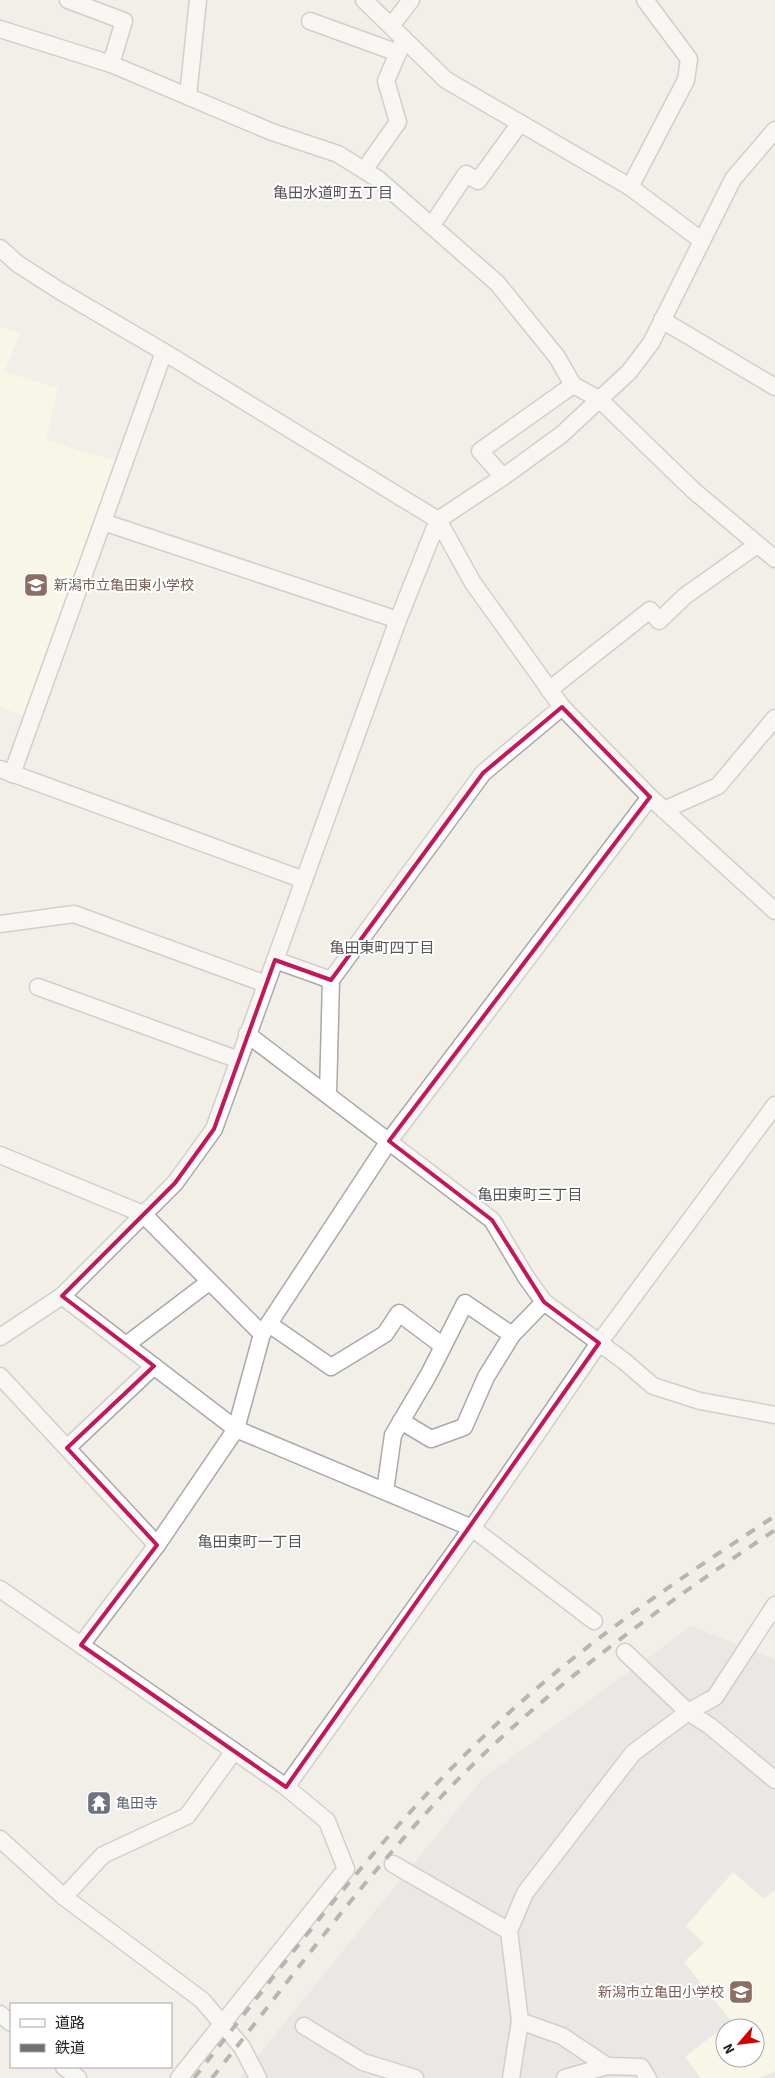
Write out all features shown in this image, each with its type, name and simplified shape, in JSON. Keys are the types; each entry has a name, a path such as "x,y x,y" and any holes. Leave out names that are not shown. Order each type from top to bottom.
{"street":[{"path":"68,0 124,21 111,64"},
{"path":"188,96 198,0"},
{"path":"364,0 391,26 401,46 386,81 398,122 364,170"},
{"path":"391,26 412,0"},
{"path":"630,187 686,80 689,59 645,0"},
{"path":"310,21 401,46 446,80 630,187 700,240"},
{"path":"0,29 111,64 272,132 338,154 378,179 497,283 557,357 573,384 599,399 686,481 692,490 775,559"},
{"path":"432,225 466,174 478,182 520,123"},
{"path":"0,1337 62,1296 175,1183 214,1130 398,620 438,520 503,477 561,435 629,372 651,343 700,240 733,179 775,130"},
{"path":"0,248 18,264 60,292 164,352 438,520 473,583 562,707 650,797 775,911"},
{"path":"662,320 775,387"},
{"path":"164,352 103,522 6,771 304,880"},
{"path":"503,477 480,451 573,384"},
{"path":"103,522 398,620"},
{"path":"549,690 650,610 659,621 685,596 757,545"},
{"path":"328,1094 331,980 483,773 562,707"},
{"path":"664,810 718,786 775,718"},
{"path":"81,1645 157,1545 236,1429 265,1329 389,1142 650,797"},
{"path":"0,924 74,914 266,984"},
{"path":"275,960 331,980"},
{"path":"38,987 238,1060"},
{"path":"248,1034 492,1220 526,1277 544,1302 653,1386 700,1401 775,1416"},
{"path":"286,1787 472,1528 599,1343 775,1105"},
{"path":"0,1155 143,1214 209,1282 265,1329 331,1367 384,1334 399,1313 443,1346"},
{"path":"126,1345 209,1282"},
{"path":"62,1296 236,1429 472,1528 594,1621"},
{"path":"401,1421 431,1439 464,1427 486,1378 512,1335 544,1302"},
{"path":"384,1491 392,1435 443,1346 465,1303 512,1335"},
{"path":"67,1448 154,1366"},
{"path":"0,1376 157,1545"},
{"path":"0,1589 286,1787 327,1821 346,1869 179,2078"},
{"path":"511,2078 520,2021 509,1931 525,1893 633,1753 688,1712 715,1697 775,1605"},
{"path":"625,1652 688,1712 710,1726 775,1780"},
{"path":"64,1897 103,1855 187,1816 234,1751"},
{"path":"0,1840 64,1897 202,2000 242,2048 258,2078"},
{"path":"393,1864 509,1931"},
{"path":"0,2014 10,2022"},
{"path":"520,2021 562,2036 607,2066"},
{"path":"304,2026 363,2062 415,2078"},
{"path":"565,2078 607,2066 641,2067 648,2078"},
{"path":"65,2068 78,2078"}],"highlighted area":[{"path":"562,707 650,797 389,1141 492,1220 544,1302 599,1343 286,1787 81,1645 157,1545 67,1448 154,1366 62,1296 175,1183 214,1129 275,960 331,980 483,773"}],"shaded area":[{"name":"新潟市立亀田東小学校","path":"0,327 20,333 4,372 58,388 46,440 118,462 23,715 0,707"},
{"path":"691,1626 775,1659 775,2078 240,2078 483,1778"},
{"name":"新潟市立亀田小学校","path":"733,1872 764,1899 775,1890 775,2071 759,2078 701,2078 685,2057 715,2034 715,2068 765,2068 765,2018 729,2018 684,1962 704,1943 686,1926"}],"railway":[{"path":"194,2078 366,1862 440,1780 479,1741 548,1679 621,1621 775,1516"},
{"path":"212,2078 380,1865 440,1798 478,1760 517,1723 600,1655 643,1622 775,1530"}],"place":[{"name":"新潟市立亀田東小学校","path":"36,585"},
{"name":"亀田寺","path":"99,1803"},
{"name":"新潟市立亀田小学校","path":"741,1992"}],"district":[{"name":"亀田水道町五丁目","path":"333,193"},
{"name":"亀田東町四丁目","path":"382,948"},
{"name":"亀田東町三丁目","path":"530,1195"},
{"name":"亀田東町一丁目","path":"250,1542"}]}
